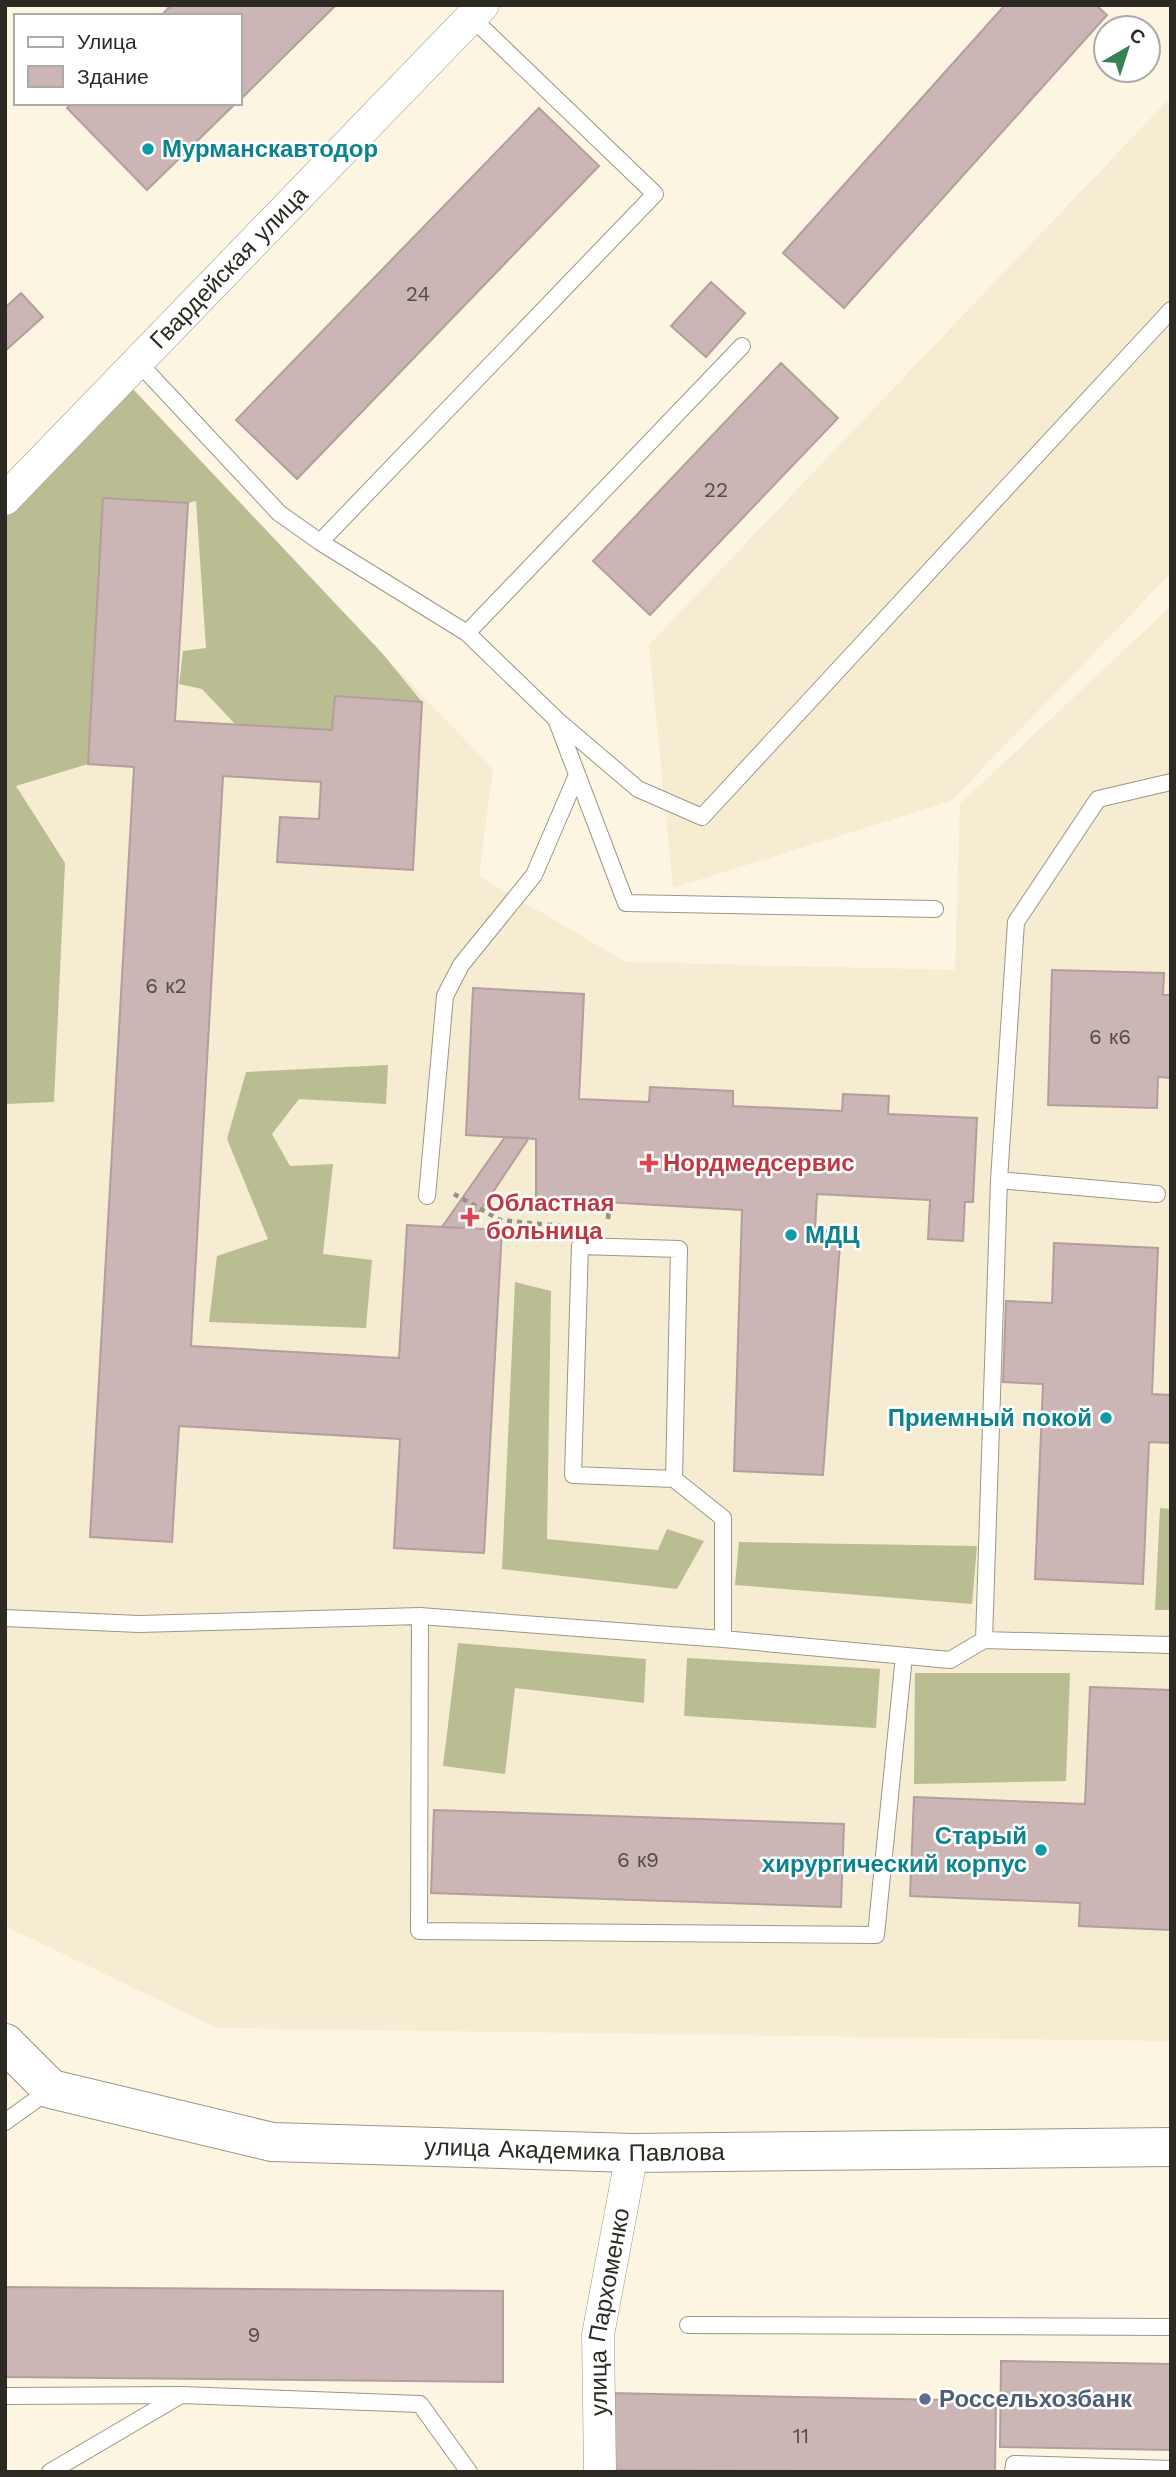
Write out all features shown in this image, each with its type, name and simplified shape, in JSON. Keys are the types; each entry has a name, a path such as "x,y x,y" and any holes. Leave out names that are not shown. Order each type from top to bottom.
{"street":[{"name":"Гвардейская улица","path":"5,499 136,360 477,11"},
{"path":"5,2043 51,2089"},
{"name":"улица Академика Павлова","path":"51,2089 272,2143 632,2153 1171,2147"},
{"name":"улица Пархоменко","path":"600,2472 598,2335 632,2153"}],"lane":[{"path":"320,542 655,194 477,11"},
{"path":"136,360 279,513 320,542 467,632 556,719 638,789 702,817 1171,310"},
{"path":"467,632 742,346"},
{"path":"556,719 626,903 935,909"},
{"path":"427,1196 445,996 461,965 534,876 577,775"},
{"path":"984,1640 999,1180 1016,922 1098,799 1171,782"},
{"path":"999,1180 1157,1194"},
{"path":"674,1479 678,1249 605,1239 580,1246 573,1475 674,1479 723,1518 723,1639"},
{"path":"5,1618 139,1623 420,1616 723,1639 950,1660 984,1640 1171,1645"},
{"path":"420,1616 419,1931 876,1935 904,1657"},
{"path":"5,2122 51,2089"},
{"path":"688,2325 1171,2328"},
{"path":"5,2396 181,2395 420,2404 469,2472"},
{"path":"50,2472 181,2395"},
{"path":"1013,2472 1014,2464 1171,2469"}],"path":[{"path":"429,1180 500,1220 566,1227"},
{"path":"605,1239 610,1202 605,1239"}],"shaded area":[{"path":"1171,97 1171,573 951,801 673,888 649,645"},
{"name":"Областная больница","path":"130,391 493,769 479,876 626,962 955,970 960,804 1171,606 1171,995 1163,995 1163,973 1052,970 1048,1104 1158,1077 1171,1078 1171,1395 1152,1394 1158,1248 1055,1244 1043,1384 1035,1579 1143,1583 1149,1442 1171,1443 1171,1690 1090,1687 1085,1804 914,1797 910,1896 1080,1903 1080,1926 1170,1930 1171,1914 1171,2041 217,2028 5,1926 5,514","holes":["188,504 175,721 332,730 335,696 422,702 412,870 277,862 280,817 319,819 321,782 223,776 191,1346 399,1358 407,1225 502,1230 484,1553 394,1547 400,1439 179,1426 172,1542 91,1537 134,767 88,764","473,988 584,994 579,1099 649,1102 650,1087 733,1091 733,1106 842,1111 843,1094 888,1114 977,1118 963,1241 930,1200 817,1194 815,1230 841,1232 822,1475 734,1470 742,1210 536,1198 536,1139 466,1135","434,1810 843,1824 841,1906 432,1893"]}],"green space":[{"path":"132,388 382,653 422,702 335,696 332,730 235,724 202,689 179,684 183,651 206,648 196,501 188,503 103,499 88,764 16,786 65,863 54,1102 5,1104 5,513"},
{"path":"388,1065 386,1104 299,1099 272,1134 290,1166 333,1164 323,1254 372,1260 366,1328 209,1322 217,1256 268,1239 227,1139 246,1072"},
{"path":"515,1282 551,1291 547,1539 658,1550 667,1529 704,1541 677,1589 502,1569"},
{"path":"1160,1508 1171,1509 1171,1610 1155,1610"},
{"path":"739,1542 977,1546 972,1604 735,1585"},
{"path":"458,1643 646,1659 644,1703 515,1688 505,1774 443,1766"},
{"path":"687,1658 880,1669 876,1728 684,1716"},
{"path":"915,1673 1070,1673 1066,1781 914,1784"}],"building":[{"name":"Мурманскавтодор","path":"171,5 336,5 242,98 242,14 163,14"},
{"path":"1005,5 1096,5 1106,14 1092,14 1092,32 844,308 783,253"},
{"name":"Мурманскавтодор","path":"70,105 234,105 147,190 67,108"},
{"path":"539,108 599,166 297,479 236,420"},
{"path":"711,282 745,313 706,357 671,326"},
{"path":"21,293 43,317 5,351 5,308"},
{"path":"781,363 838,418 650,615 593,561"},
{"path":"103,498 188,503 175,721 332,730 335,696 422,702 413,870 277,862 280,817 319,819 321,782 223,776 191,1346 399,1358 407,1225 502,1230 484,1553 394,1548 400,1439 179,1426 172,1542 90,1537 134,767 88,764"},
{"path":"1052,970 1164,973 1163,995 1171,995 1171,1078 1158,1077 1157,1108 1048,1105"},
{"name":"МДЦ","path":"473,988 584,994 579,1099 649,1102 650,1087 733,1091 733,1106 842,1111 843,1094 889,1096 888,1114 977,1118 973,1202 965,1202 963,1241 928,1239 930,1200 817,1194 815,1230 841,1231 823,1475 734,1471 742,1210 536,1198 536,1139 466,1135"},
{"path":"505,1137 529,1138 469,1228 442,1227"},
{"name":"Приемный покой","path":"1054,1243 1158,1248 1152,1394 1171,1395 1171,1443 1149,1442 1143,1584 1035,1579 1043,1384 1003,1382 1006,1301 1052,1303"},
{"name":"Старый хирургический корпус","path":"1090,1687 1171,1690 1170,1930 1079,1926 1080,1903 910,1896 914,1797 1085,1804"},
{"path":"434,1810 844,1824 841,1907 431,1893"},
{"path":"5,2287 503,2291 503,2382 5,2377"},
{"path":"1001,2361 1171,2364 1171,2450 1000,2447"},
{"path":"608,2393 996,2401 995,2472 606,2470"}],"place":[{"name":"Мурманскавтодор","path":"148,149"},
{"name":"Нордмедсервис","path":"649,1163"},
{"name":"Областная больница","path":"470,1217"},
{"name":"МДЦ","path":"791,1235"},
{"name":"Приемный покой","path":"1106,1418"},
{"name":"Старый хирургический корпус","path":"1041,1850"},
{"name":"Россельхозбанк","path":"925,2399"}]}
